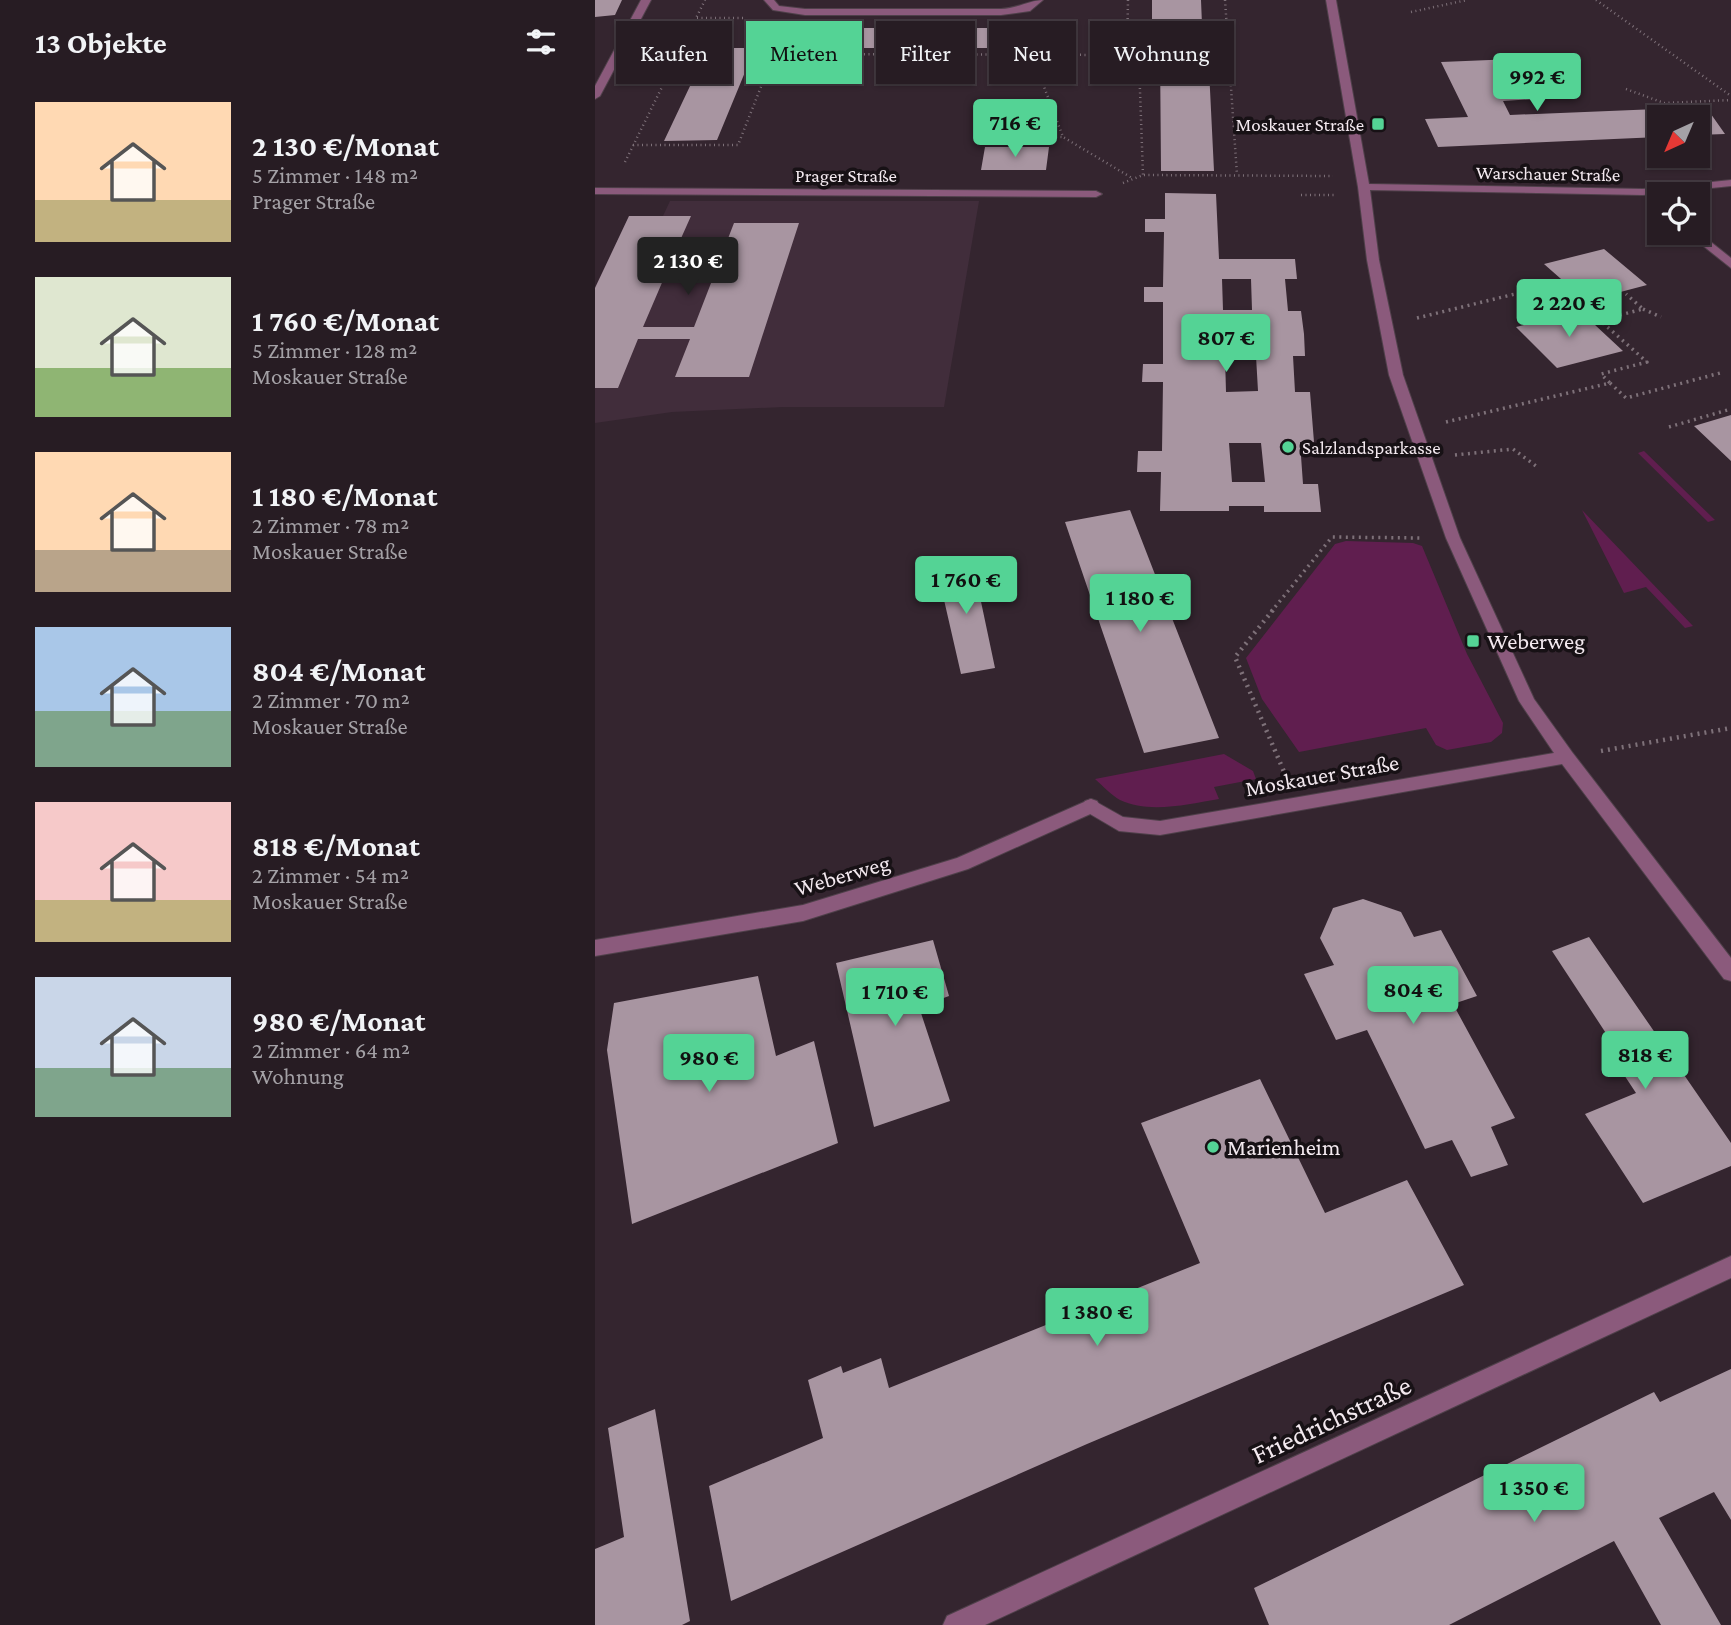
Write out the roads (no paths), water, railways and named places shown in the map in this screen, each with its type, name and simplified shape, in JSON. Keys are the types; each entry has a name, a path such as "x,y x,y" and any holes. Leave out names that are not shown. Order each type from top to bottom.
{"street":[{"path":"595,96 646,0"},
{"path":"769,0 776,8 805,12 1001,12 1034,6 1038,0"},
{"path":"1331,0 1385,326 1396,375 1453,538 1527,701 1566,757 1731,973"},
{"name":"Warschauer Straße","path":"1363,182 1643,192 1731,183"},
{"name":"Prager Straße","path":"595,191 1096,194"},
{"path":"1643,192 1647,195"},
{"path":"1708,245 1731,264"},
{"name":"Moskauer Straße","path":"1091,806 1119,824 1160,828 1566,757"},
{"name":"Weberweg","path":"595,948 803,913 962,864 1091,806"},
{"name":"Friedrichstraße","path":"956,1625 1731,1267"}],"place":[{"name":"Moskauer Straße","path":"1378,124"},
{"name":"Salzlandsparkasse","path":"1288,447"},
{"name":"Weberweg","path":"1473,641"},
{"name":"Marienheim","path":"1213,1147"}]}
